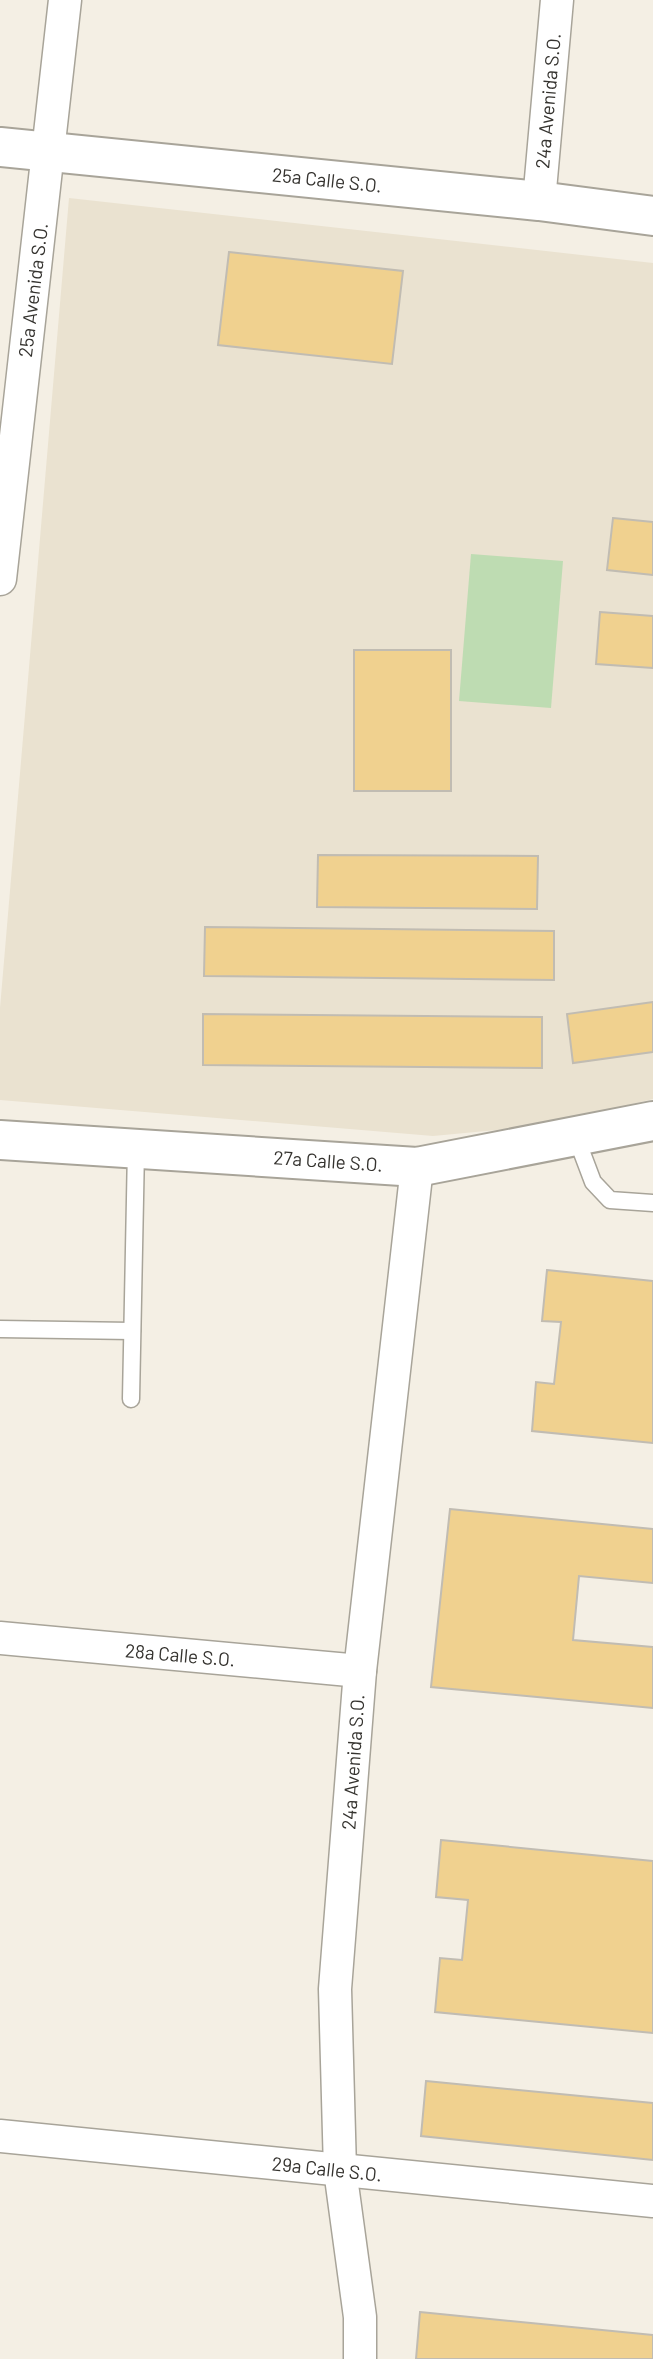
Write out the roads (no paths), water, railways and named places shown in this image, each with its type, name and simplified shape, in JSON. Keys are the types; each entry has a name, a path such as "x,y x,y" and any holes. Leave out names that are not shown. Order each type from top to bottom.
{"street":[{"name":"25a Avenida S.O.","path":"0,579 65,0"},
{"name":"24a Avenida S.O.","path":"539,201 557,0"},
{"name":"25a Calle S.O.","path":"0,147 539,201 653,216"},
{"name":"27a Calle S.O.","path":"0,1140 417,1167 653,1121"},
{"name":"24a Avenida S.O.","path":"360,2359 360,2316 340,2170 335,1989 360,1671 417,1167"},
{"name":"28a Calle S.O.","path":"0,1639 360,1671"},
{"name":"29a Calle S.O.","path":"0,2136 653,2202"}],"lane":[{"path":"576,1135 593,1181 610,1200 653,1203"},
{"path":"131,1399 136,1148"},
{"path":"0,1329 132,1331"}]}
